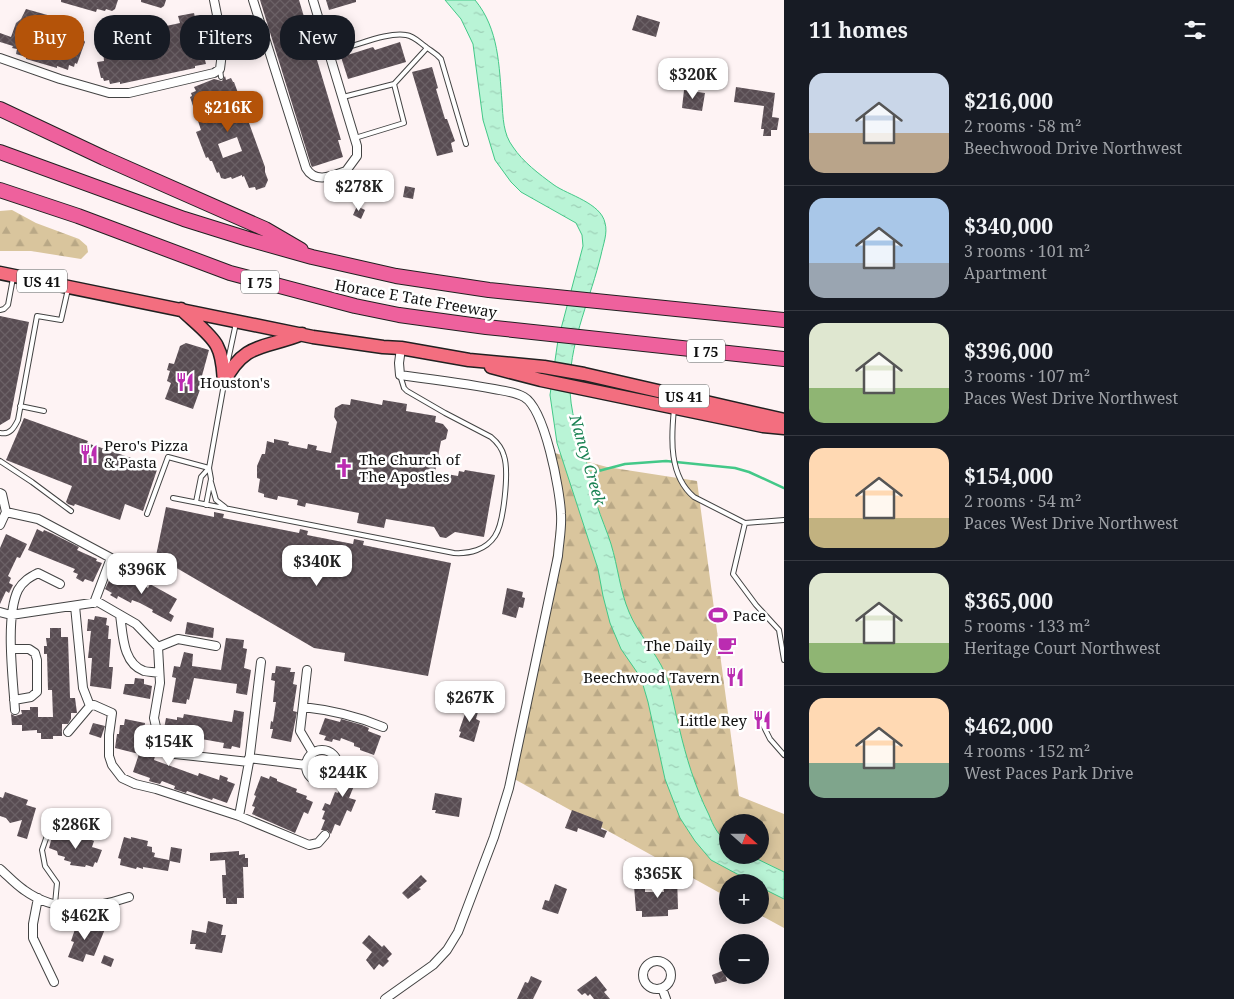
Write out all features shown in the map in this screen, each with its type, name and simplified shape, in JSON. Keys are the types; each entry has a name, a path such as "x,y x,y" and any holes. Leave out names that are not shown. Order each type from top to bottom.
{"highway":[{"path":"0,108 104,158 265,229 288,240 312,257"},
{"name":"Horace E Tate Freeway","path":"0,152 184,219 312,257 396,276 489,290 784,320"},
{"name":"Horace E Tate Freeway","path":"0,190 78,216 230,273 355,306 399,315 531,332 784,359"}],"main road":[{"name":"US 41","path":"0,273 302,334 469,360 544,367 584,374 784,420"},
{"path":"181,309 212,338 217,346 224,382"},
{"path":"224,382 230,369 244,354 252,349 284,341 302,334"},
{"name":"US 41","path":"469,360 541,380 763,426 784,428"}],"street":[{"path":"0,58 60,79 118,94 214,73 220,69 223,45 214,0"},
{"path":"254,0 308,172 311,176 320,178 346,171 357,156 357,146 313,0"},
{"path":"385,999 433,965 447,950 458,932 494,837 508,788 558,556 561,527 559,496 544,431 535,408 529,401 514,393 400,375 398,363 401,348"},
{"path":"0,494 2,494 6,512 0,525"},
{"path":"6,512 38,519 112,558 94,603"},
{"path":"15,710 11,615 18,590 26,579 38,573 60,584"},
{"path":"0,612 11,615 98,602 136,624 158,646 160,683 154,718 159,740 175,754 306,765"},
{"path":"75,606 83,688 90,706"},
{"path":"120,615 122,638 132,662 143,671 159,673"},
{"path":"158,646 178,639 216,646"},
{"path":"12,649 29,649 35,653 37,660 37,692 30,697 14,700"},
{"path":"239,816 249,760 261,662"},
{"path":"307,670 300,731 313,753"},
{"path":"68,732 90,706 94,705 112,713 109,756 112,765 122,778 135,784 239,816 309,845 318,843 325,835"},
{"path":"303,707 330,710 363,719 383,727"},
{"path":"323,750 334,755 338,763 335,775 325,782 316,781 307,773 306,765 308,757 313,753 323,750"},
{"path":"0,869 24,890 38,898 55,904 86,908 130,897"},
{"path":"38,898 33,924 33,938 54,982"},
{"path":"662,988 666,999"}],"lane":[{"path":"355,45 388,36 405,34 434,51 441,59 466,144"},
{"path":"342,97 394,84 427,48"},
{"path":"220,69 221,77"},
{"path":"355,138 404,123 394,84"},
{"path":"0,310 8,305 13,276"},
{"path":"0,433 9,432 14,429 18,420 37,316 61,320 68,286"},
{"path":"196,502 201,478 208,468 236,320"},
{"path":"173,498 454,553 468,553 481,549 495,537 504,498 504,455 496,441 491,437 407,391 404,388 400,375"},
{"path":"677,394 672,426 673,456 682,483 688,492 694,497 745,522 784,520"},
{"path":"20,406 44,411"},
{"path":"147,514 168,457 208,468"},
{"path":"0,461 71,511"},
{"path":"208,468 216,500 222,506 229,509"},
{"path":"206,505 211,479"},
{"path":"745,522 733,574 756,605 779,630 784,660"},
{"path":"762,723 770,739 784,755"},
{"path":"50,827 42,850 45,866 57,883 55,904"}],"green space":[{"path":"12,210 36,223 79,239 87,246 88,252 81,259 31,251 0,251 0,211"},
{"path":"551,452 607,467 697,481 739,796 784,814 784,928 769,920 769,874 719,874 719,893 507,775 531,683 551,570 559,505"}],"water":[{"path":"445,0 475,0 489,23 496,48 504,125 507,137 513,147 526,163 548,181 591,205 602,216 605,223 604,243 578,334 571,366 570,393 575,423 597,505 616,561 626,604 637,628 665,673 695,783 719,834 719,864 768,864 784,872 784,899 769,892 769,874 737,874 711,860 695,841 680,818 665,779 641,678 621,649 610,623 598,569 557,443 550,395 558,340 583,246 582,235 576,223 521,192 495,160 483,120 473,44 461,19"}],"building":[{"path":"61,0 118,0 115,9 112,11 97,9 96,12 61,2"},
{"path":"141,0 166,0 161,8 141,2"},
{"path":"260,0 299,0 304,15 280,15 280,60 317,60 341,140 338,140 343,157 312,167 270,32 270,15 265,15"},
{"path":"326,0 356,0 356,2 329,10"},
{"path":"26,9 48,15 23,15"},
{"path":"637,15 660,22 656,37 632,30"},
{"path":"180,23 180,60 205,60 206,64 120,84 120,82 110,84 109,80 104,81 101,78 97,62 104,60 170,60 170,25"},
{"path":"15,26 15,49 12,48 13,46 0,42 0,33 11,37"},
{"path":"400,42 406,62 348,79 342,60 355,60 355,53 373,47 375,50"},
{"path":"29,60 78,60 74,67 69,65 68,70 57,66 57,68"},
{"path":"432,67 445,119 447,119 455,141 451,143 453,152 437,156 412,72"},
{"path":"225,76 226,80 231,78 234,82 265,167 268,180 265,187 256,190 255,187 249,188 242,175 232,179 231,177 221,178 212,161 208,157 206,158 196,132 201,130 190,97 192,96 191,93 196,91 194,87 214,79 222,81","holes":["237,137 242,151 223,158 218,144"]},
{"path":"736,87 775,93 772,117 779,118 777,130 771,130 771,136 763,136 764,129 761,129 764,106 734,102"},
{"path":"684,90 705,93 702,111 682,108"},
{"path":"405,186 415,188 413,199 403,197"},
{"path":"357,206 365,210 361,219 353,215"},
{"path":"0,316 29,322 10,419 0,425"},
{"name":"Houston's","path":"186,343 209,350 200,383 202,384 193,409 165,399 171,383 167,381 170,371 167,370 169,363 174,364 180,346"},
{"name":"The Church of The Apostles","path":"351,399 382,405 383,400 407,404 406,411 436,416 435,422 443,424 448,430 446,439 441,441 435,472 458,476 459,471 464,472 465,470 495,475 484,537 455,532 446,538 440,537 434,527 386,519 384,528 357,523 359,513 306,503 305,507 297,505 298,500 278,496 277,500 264,497 264,494 258,492 260,479 257,478 257,466 262,454 265,454 267,441 274,443 274,439 289,442 288,445 307,449 308,444 317,446 316,450 331,453 337,422 334,417 335,408 342,404 350,405"},
{"path":"24,418 88,441 87,443 158,467 143,511 125,504 120,520 75,504 74,506 68,504 66,502 72,486 6,460"},
{"path":"166,507 214,517 214,512 224,514 223,518 299,533 300,529 308,531 307,535 353,544 354,539 364,541 363,545 451,563 428,676 344,661 345,653 314,648 156,556"},
{"path":"37,529 43,532 44,530 79,547 77,550 102,563 93,582 85,579 83,582 76,578 78,574 73,572 75,569 28,550"},
{"path":"6,534 27,544 20,558 17,557 8,576 11,578 9,583 13,585 9,593 6,591 0,604 0,548"},
{"path":"114,570 148,588 150,584 177,599 169,613 174,616 171,622 140,603 132,600 131,603 118,596 117,599 110,595 112,593 105,589"},
{"path":"507,588 523,592 522,597 525,598 523,608 519,607 516,618 502,614"},
{"path":"95,616 107,618 106,625 109,626 108,639 111,639 109,667 113,667 111,689 90,686 92,658 88,658 91,631 87,631 88,619 94,620"},
{"path":"187,622 214,628 213,638 185,634"},
{"path":"50,628 61,628 61,637 68,637 70,698 75,698 77,713 71,713 71,719 68,724 62,724 62,736 53,736 53,739 41,739 41,733 37,733 37,730 22,731 22,725 12,725 11,714 15,716 22,714 21,710 30,710 30,707 38,707 38,717 53,717 52,690 48,690 47,654 44,654 44,646 47,646 46,638 50,638"},
{"path":"226,638 244,640 243,648 247,649 244,668 251,670 247,695 236,693 237,684 194,678 189,700 187,699 186,704 172,702 176,678 172,677 174,666 180,667 184,652 193,654 192,666 221,670"},
{"path":"276,666 291,668 290,672 295,672 293,684 297,685 293,711 297,712 291,742 271,738 273,729 270,729 271,721 273,722 276,702 273,702 275,681 271,680"},
{"path":"135,678 144,679 144,684 152,686 150,699 123,694 125,684 134,684"},
{"path":"468,685 470,697 459,698 457,687"},
{"path":"469,702 480,705 476,719 480,721 474,742 459,737 461,732 459,731"},
{"path":"234,710 244,712 240,748 232,746 231,749 223,748 224,743 190,737 190,740 182,739 182,736 174,734 175,731 164,729 166,718 177,720 177,717 183,718 184,714 232,722"},
{"path":"325,718 340,722 341,719 362,725 369,728 368,731 381,736 374,755 360,750 360,748 354,746 354,743 341,738 340,741 333,739 332,742 324,740 326,736 319,734"},
{"path":"125,719 145,723 144,731 147,731 144,752 155,756 154,760 198,776 199,773 219,780 220,775 228,778 227,781 235,784 227,803 174,789 175,786 162,781 160,784 152,782 149,781 150,778 133,772 139,754 115,748 120,725 124,725"},
{"path":"93,723 105,726 101,738 89,734"},
{"path":"352,763 365,769 363,772 370,775 366,785 356,781 349,798 356,800 351,812 347,810 340,826 335,824 331,834 327,830 321,830 325,820 322,819 325,811 322,810 325,803 330,805 335,792 338,793 347,770 349,771"},
{"path":"261,776 269,779 270,776 297,789 296,792 307,796 306,799 313,802 308,814 304,812 295,833 252,814 255,807 252,806 256,796 254,795"},
{"path":"5,792 28,800 26,805 36,808 27,839 17,836 22,820 10,823 6,818 0,816 0,797 3,798"},
{"path":"435,793 462,798 459,817 435,813 436,810 432,810"},
{"path":"572,810 603,822 601,829 607,831 604,838 578,828 577,832 565,828"},
{"path":"53,833 71,839 73,833 94,841 92,847 102,850 97,863 95,862 93,867 70,865 71,862 64,860 65,857 58,855 57,851 49,848"},
{"path":"124,837 148,841 147,846 152,847 152,852 155,853 154,857 169,860 171,847 182,849 180,863 170,861 168,871 143,867 143,869 137,867 136,869 120,865 121,859 118,858"},
{"path":"239,851 239,855 245,854 245,858 248,858 248,867 243,867 244,898 237,898 237,904 226,904 226,898 223,898 222,875 226,875 225,860 210,861 210,853"},
{"path":"421,875 427,881 419,888 421,889 408,899 402,893"},
{"path":"663,876 677,876 678,909 668,910 668,916 642,917 642,911 636,911 634,886 645,885 645,892 664,892"},
{"path":"555,884 567,889 558,914 542,909 545,900 549,901"},
{"path":"78,920 105,929 94,956 86,954 83,962 68,957 74,942 71,941"},
{"path":"208,921 223,925 221,935 226,935 222,953 195,949 196,944 190,944 192,930 206,933"},
{"path":"369,935 382,947 384,945 392,954 387,959 389,961 383,967 379,964 374,970 366,960 372,952 362,943"},
{"path":"104,955 114,959 111,967 101,963"},
{"path":"719,972 719,983 715,984 712,975"},
{"path":"531,976 542,981 533,999 517,999 525,982 528,983"},
{"path":"596,976 607,990 604,992 610,999 594,999 590,994 588,996 585,993 582,995 577,990"}],"waterway":[{"name":"Nancy Creek","path":"587,474 625,464 666,461 735,468 749,472 784,488"}],"place":[{"name":"Houston's","path":"185,382"},
{"name":"Pero's Pizza & Pasta","path":"89,454"},
{"name":"The Church of The Apostles","path":"344,468"},
{"name":"Pace","path":"718,615"},
{"name":"The Daily","path":"727,645"},
{"name":"Beechwood Tavern","path":"735,677"},
{"name":"Little Rey","path":"762,720"}]}
